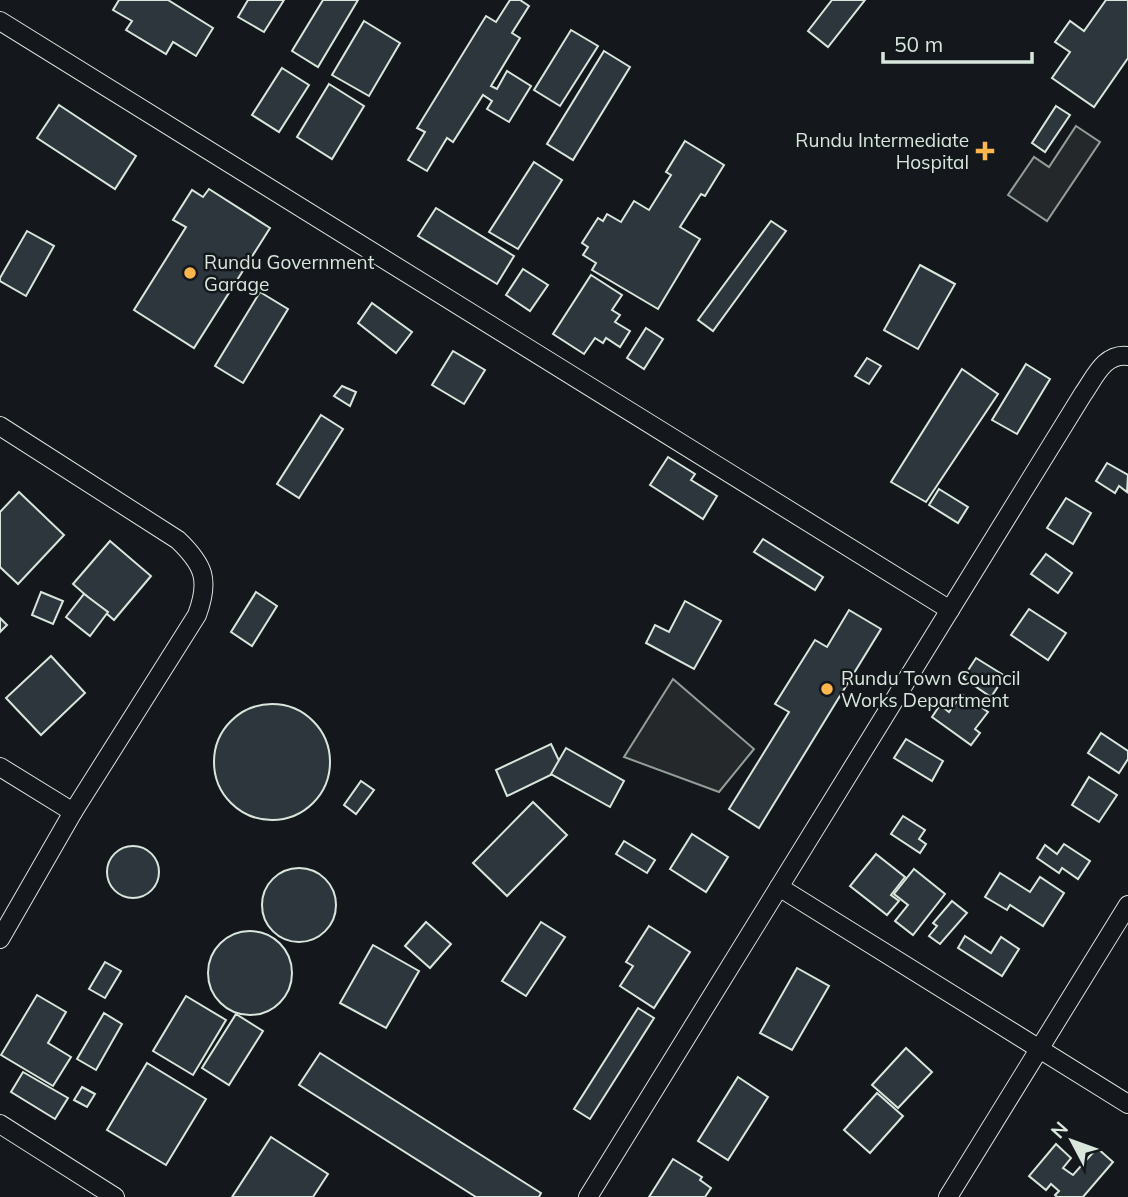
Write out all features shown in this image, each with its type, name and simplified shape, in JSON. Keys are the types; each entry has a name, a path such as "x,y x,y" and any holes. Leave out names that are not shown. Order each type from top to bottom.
{"street":[{"path":"0,21 950,610"},
{"path":"588,1197 1105,361 1120,355 1128,356"},
{"path":"0,426 178,540 196,557 204,575 204,595 197,615 73,812 0,939"},
{"path":"0,767 73,812"},
{"path":"779,887 1128,1104"},
{"path":"948,1197 1128,905"},
{"path":"0,1124 114,1197"}],"shaded area":[{"path":"1076,126 1100,142 1047,221 1008,195 1034,157 1049,167"},
{"path":"673,679 754,749 719,792 624,757"}],"building":[{"path":"119,0 168,0 213,28 196,56 173,42 166,54 126,30 132,21 113,10"},
{"path":"248,0 284,0 264,32 238,17"},
{"path":"323,0 358,0 318,67 292,51"},
{"path":"510,0 520,0 529,6 512,33 520,38 491,86 497,89 507,71 531,86 509,122 487,109 492,101 483,95 453,142 447,138 427,171 408,160 425,132 417,128 486,16 496,22"},
{"path":"832,0 865,0 828,47 808,31"},
{"path":"1106,0 1128,0 1128,58 1094,107 1052,78 1070,52 1055,42 1070,21 1084,31"},
{"path":"364,21 400,43 369,96 332,75"},
{"path":"571,30 598,46 560,106 534,90"},
{"path":"604,51 630,67 573,160 547,144"},
{"path":"282,68 309,85 279,132 252,115"},
{"path":"329,84 364,106 332,159 297,137"},
{"path":"59,105 136,156 115,189 37,138"},
{"path":"1056,106 1070,115 1045,152 1032,143"},
{"path":"685,141 724,165 705,196 701,194 680,227 700,239 658,309 592,270 596,263 583,255 588,247 582,243 598,218 603,221 607,214 621,222 634,201 649,210 671,175 666,172"},
{"path":"534,162 562,180 518,249 489,232"},
{"path":"209,189 270,228 194,348 134,310 186,227 173,220 192,190 203,197"},
{"path":"436,208 514,256 497,284 418,236"},
{"path":"771,221 786,231 713,331 698,320"},
{"path":"27,231 54,246 26,296 0,281 0,278"},
{"path":"920,265 955,284 918,349 884,330"},
{"path":"523,269 548,285 530,311 506,295"},
{"path":"591,275 622,295 612,310 620,315 615,322 630,331 620,347 606,338 603,343 595,338 584,354 553,334"},
{"path":"260,292 288,309 243,383 215,366"},
{"path":"372,303 412,332 396,353 358,323"},
{"path":"646,328 663,339 644,369 627,358"},
{"path":"453,351 485,370 464,404 432,385"},
{"path":"867,358 881,366 869,384 855,376"},
{"path":"1026,364 1050,379 1017,434 992,420"},
{"path":"962,369 998,394 926,502 891,482"},
{"path":"342,386 356,392 350,406 334,396"},
{"path":"321,415 343,429 299,498 277,484"},
{"path":"668,457 695,474 691,480 717,496 703,519 650,485"},
{"path":"1107,463 1128,475 1127,492 1119,486 1115,493 1096,481"},
{"path":"939,489 968,507 958,523 929,505"},
{"path":"19,492 64,535 18,584 0,567 0,512"},
{"path":"1066,498 1091,513 1073,544 1047,528"},
{"path":"763,539 823,577 815,590 754,552"},
{"path":"110,541 151,576 114,620 73,584"},
{"path":"1046,554 1072,573 1058,593 1031,574"},
{"path":"41,592 63,601 53,624 32,615"},
{"path":"256,592 277,606 252,646 231,632"},
{"path":"84,594 108,612 90,636 66,617"},
{"path":"685,601 721,621 694,669 646,643 655,625 669,632"},
{"path":"1029,609 1066,633 1048,660 1011,635"},
{"path":"849,610 881,629 759,828 729,809 789,712 775,704 815,640 827,647"},
{"path":"0,618 7,625 0,632"},
{"path":"51,656 85,693 41,735 6,698"},
{"path":"976,658 1005,676 991,697 963,678"},
{"path":"962,694 988,712 975,729 980,733 971,745 932,717 940,705 949,712"},
{"path":"272,704 294,708 313,721 326,740 330,762 326,784 313,803 294,816 272,820 250,816 231,803 218,784 214,762 218,740 231,721 250,708"},
{"path":"1101,733 1128,751 1128,759 1119,773 1088,753"},
{"path":"906,739 943,761 932,781 894,758"},
{"path":"551,744 563,769 507,796 496,770"},
{"path":"566,748 624,781 610,807 551,774"},
{"path":"1089,777 1117,795 1099,822 1072,805"},
{"path":"361,781 374,790 356,814 344,805"},
{"path":"533,802 567,835 507,896 473,863"},
{"path":"903,816 925,830 919,839 926,844 920,853 891,834"},
{"path":"692,834 728,857 706,892 670,869"},
{"path":"624,841 655,860 647,873 616,854"},
{"path":"1064,844 1090,861 1078,879 1062,868 1059,873 1037,858 1045,845 1057,854"},
{"path":"133,846 143,848 151,854 157,862 157,882 151,890 143,896 133,898 123,896 115,890 109,882 107,872 109,862 115,854 123,848"},
{"path":"876,854 905,877 891,895 899,901 887,915 850,886"},
{"path":"299,868 313,871 325,879 333,891 336,905 333,919 325,931 313,939 299,942 285,939 273,931 265,919 262,905 265,891 273,879 285,871"},
{"path":"914,869 945,894 913,935 895,921 908,905 894,894"},
{"path":"1000,873 1030,892 1040,877 1064,893 1043,926 1010,905 1007,910 985,897"},
{"path":"952,901 967,913 940,944 929,936 937,926 933,923"},
{"path":"426,922 451,944 430,968 405,946"},
{"path":"541,922 565,937 526,996 502,981"},
{"path":"649,926 690,952 654,1008 620,986 633,966 626,962"},
{"path":"250,931 273,938 285,950 292,973 285,996 273,1008 250,1015 227,1008 215,996 208,973 215,950 227,938"},
{"path":"965,936 991,953 1001,937 1019,949 1002,976 958,948"},
{"path":"373,945 419,971 386,1028 340,1003"},
{"path":"105,962 121,971 105,998 89,989"},
{"path":"797,968 829,986 792,1050 760,1033"},
{"path":"37,995 66,1012 48,1043 71,1057 53,1086 1,1055"},
{"path":"186,996 226,1020 193,1075 153,1051"},
{"path":"638,1008 654,1018 590,1119 574,1109"},
{"path":"104,1013 122,1024 96,1070 77,1059"},
{"path":"236,1014 263,1031 229,1085 202,1068"},
{"path":"906,1048 932,1072 898,1108 872,1085"},
{"path":"320,1053 541,1193 539,1197 476,1197 299,1085"},
{"path":"147,1063 206,1099 166,1165 107,1130"},
{"path":"23,1072 68,1098 55,1119 11,1092"},
{"path":"738,1077 768,1097 728,1160 698,1141"},
{"path":"82,1087 95,1094 87,1107 74,1100"},
{"path":"877,1093 903,1116 870,1153 844,1130"},
{"path":"271,1137 328,1174 313,1197 232,1197"},
{"path":"1056,1144 1071,1158 1063,1168 1073,1175 1097,1148 1113,1162 1083,1197 1057,1197 1055,1195 1059,1191 1051,1184 1046,1190 1029,1176"},
{"path":"673,1159 702,1177 700,1180 711,1188 705,1197 649,1197"}],"place":[{"name":"Rundu Intermediate Hospital","path":"985,151"},
{"name":"Rundu Government Garage","path":"190,273"},
{"name":"Rundu Town Council Works Department","path":"827,689"}]}
